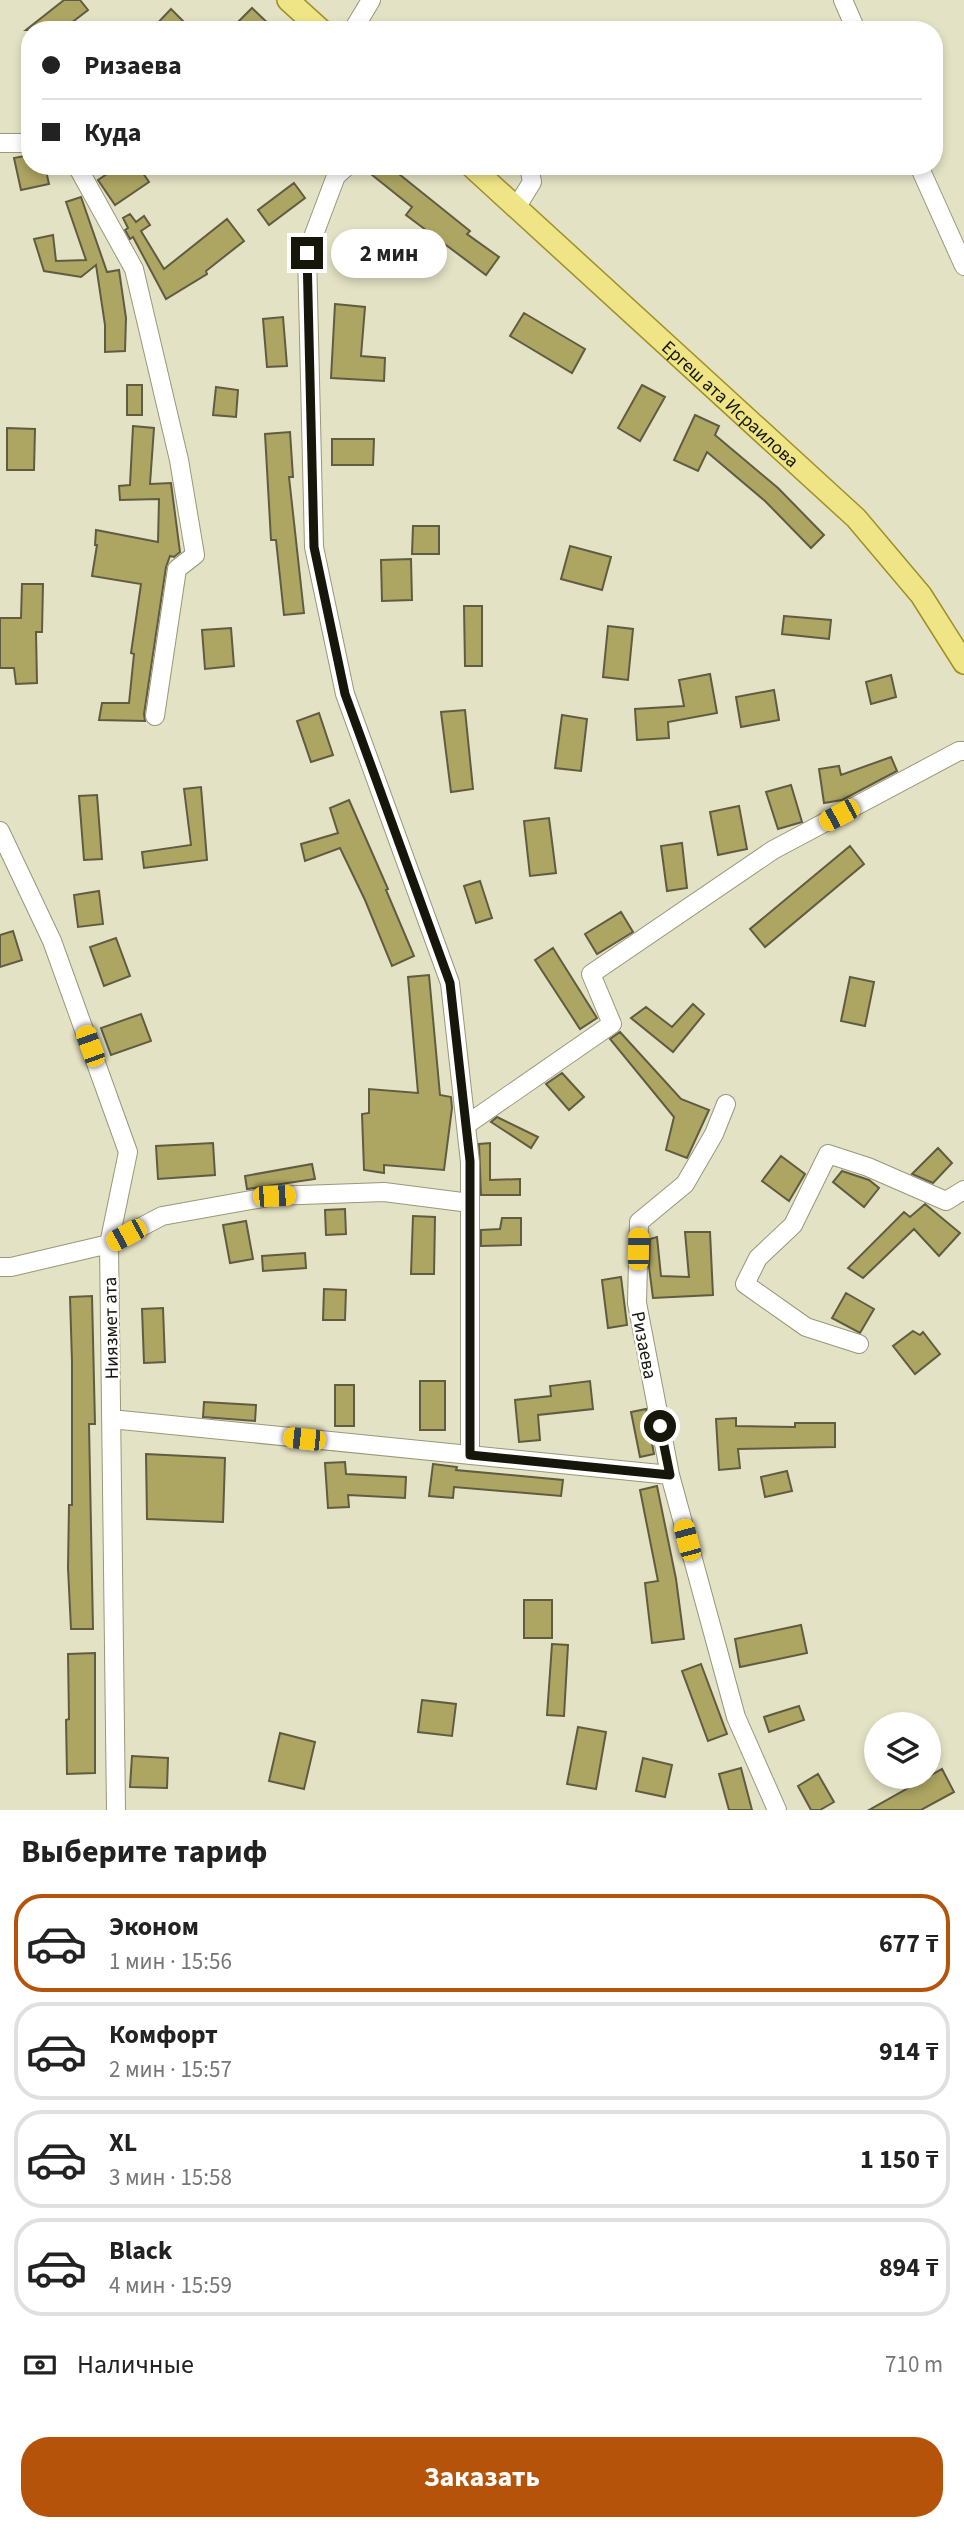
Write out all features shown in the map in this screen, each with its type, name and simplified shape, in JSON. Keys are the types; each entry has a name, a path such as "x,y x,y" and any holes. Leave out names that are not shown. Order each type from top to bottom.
{"main road":[{"path":"288,0 311,21"},
{"name":"Ергеш ата Исраилова","path":"481,175 856,518 921,594 964,663"}],"street":[{"path":"359,21 372,0"},
{"path":"843,0 852,21"},
{"path":"0,143 21,144"},
{"path":"82,175 134,269 178,460 195,555 177,569 155,716"},
{"path":"337,175 307,253 314,547 345,694 450,983 470,1161 470,1455"},
{"path":"516,208 532,182 531,175"},
{"path":"923,175 964,266"},
{"path":"466,1125 612,1024 591,974 773,850 959,751 964,751"},
{"name":"Ниязмет ата","path":"0,831 52,941 128,1152 109,1244 116,1810"},
{"name":"Ризаева","path":"726,1104 685,1184 639,1222 637,1303 670,1475 736,1717 776,1810"},
{"path":"859,1344 806,1327 745,1284 758,1258 793,1225 828,1154 868,1167 946,1201 964,1190"},
{"path":"0,1267 109,1244 162,1216 274,1196 384,1192 470,1203"},
{"path":"111,1419 670,1475"}],"building":[{"path":"64,0 80,0 88,10 74,21 37,21"},
{"path":"252,8 266,21 239,21"},
{"path":"171,9 183,21 160,21"},
{"path":"21,157 21,175 47,175 49,184 21,190 14,158"},
{"path":"106,175 144,175 149,182 115,205 98,180"},
{"path":"372,175 400,175 470,231 467,234 499,257 486,275 406,215 412,207"},
{"path":"294,183 305,198 269,225 258,210"},
{"path":"81,197 107,272 119,270 126,318 125,351 105,352 105,325 96,265 81,277 44,271 34,239 53,235 56,261 86,260 66,202"},
{"path":"130,214 136,222 144,216 150,225 141,231 164,269 227,219 244,241 206,271 207,274 166,299 133,237 130,239 125,230 128,228 123,218"},
{"path":"335,304 365,307 361,356 385,358 384,381 331,378"},
{"path":"524,313 585,349 572,373 510,336"},
{"path":"283,317 287,366 267,367 263,319"},
{"path":"127,385 142,385 142,415 127,415"},
{"path":"642,385 665,397 640,441 618,428"},
{"path":"216,387 238,390 236,417 213,415"},
{"path":"695,415 719,426 715,435 778,488 824,535 811,548 765,501 707,452 698,471 674,460"},
{"path":"133,426 154,428 150,484 171,483 180,552 174,557 170,556 166,567 145,721 99,720 102,703 129,703 134,654 131,653 141,584 92,576 97,545 96,530 158,542 159,499 120,500 119,486 130,485"},
{"path":"7,428 35,429 34,470 7,470"},
{"path":"290,432 293,477 289,477 304,613 284,615 276,540 271,540 265,434"},
{"path":"332,439 374,439 373,465 332,465"},
{"path":"413,526 439,526 439,554 412,554"},
{"path":"570,546 611,557 602,590 561,579"},
{"path":"411,559 412,600 382,601 381,560"},
{"path":"22,584 43,584 42,632 36,632 37,683 16,684 14,668 0,668 0,618 21,618"},
{"path":"464,606 482,606 482,666 465,666"},
{"path":"784,616 831,620 829,639 782,634"},
{"path":"608,626 633,629 628,680 603,677"},
{"path":"231,628 234,666 205,669 202,630"},
{"path":"710,674 717,713 668,722 669,738 637,740 635,709 684,706 679,680"},
{"path":"891,675 896,697 871,704 866,682"},
{"path":"774,690 779,720 741,727 736,697"},
{"path":"465,710 473,789 451,792 441,712"},
{"path":"319,713 333,755 311,762 297,721"},
{"path":"562,715 587,719 581,771 555,768"},
{"path":"891,757 897,771 842,800 824,803 819,769 839,766 841,775"},
{"path":"791,785 802,822 778,829 766,792"},
{"path":"201,787 207,860 144,868 142,852 191,845 184,789"},
{"path":"97,795 102,859 84,860 79,796"},
{"path":"349,800 414,956 392,966 340,848 305,861 301,844 338,833 330,808"},
{"path":"739,806 747,849 718,855 710,812"},
{"path":"549,818 556,873 530,876 524,821"},
{"path":"682,843 687,888 667,891 661,846"},
{"path":"850,846 864,864 765,947 750,929"},
{"path":"480,881 492,918 476,923 464,886"},
{"path":"99,891 103,924 78,927 74,895"},
{"path":"621,912 633,932 597,954 585,934"},
{"path":"13,931 22,960 0,967 0,935"},
{"path":"116,938 130,976 104,986 90,947"},
{"path":"553,948 597,1018 580,1029 535,960"},
{"path":"429,975 440,1095 451,1097 452,1108 444,1170 384,1165 384,1173 364,1170 362,1114 369,1113 369,1089 418,1093 408,977"},
{"path":"850,977 874,982 865,1026 841,1021"},
{"path":"693,1004 704,1014 673,1052 631,1018 646,1007 672,1027"},
{"path":"141,1014 151,1041 111,1055 101,1028"},
{"path":"620,1032 681,1099 709,1110 687,1158 666,1150 674,1117 610,1039"},
{"path":"562,1073 584,1097 569,1110 546,1084"},
{"path":"497,1117 538,1137 531,1148 491,1122"},
{"path":"213,1143 215,1175 158,1179 156,1146"},
{"path":"490,1143 490,1180 520,1179 520,1195 481,1195 479,1144"},
{"path":"938,1148 952,1163 933,1183 912,1174"},
{"path":"781,1156 805,1174 789,1201 762,1181"},
{"path":"312,1164 315,1179 247,1189 245,1176"},
{"path":"842,1171 869,1180 879,1188 864,1207 833,1182"},
{"path":"925,1204 960,1233 939,1256 914,1229 863,1278 848,1268 904,1212 910,1217"},
{"path":"345,1209 346,1234 326,1235 325,1210"},
{"path":"413,1216 435,1217 434,1274 411,1274"},
{"path":"502,1218 521,1218 521,1245 481,1246 481,1230 500,1229"},
{"path":"246,1221 253,1259 230,1263 223,1225"},
{"path":"685,1232 710,1232 713,1295 653,1298 649,1267 650,1239 657,1237 661,1276 689,1277"},
{"path":"305,1253 306,1268 263,1271 262,1256"},
{"path":"621,1277 627,1325 608,1328 602,1280"},
{"path":"324,1289 346,1290 345,1320 323,1320"},
{"path":"846,1293 874,1309 860,1333 832,1318"},
{"path":"92,1296 95,1424 89,1424 93,1629 71,1629 68,1568 69,1505 72,1505 70,1297"},
{"path":"163,1308 165,1362 144,1363 142,1309"},
{"path":"913,1331 920,1335 923,1332 940,1354 915,1374 893,1346"},
{"path":"420,1381 445,1381 445,1430 420,1430"},
{"path":"590,1381 593,1409 538,1415 540,1440 519,1442 515,1400 551,1396 550,1386"},
{"path":"335,1385 354,1385 354,1426 335,1426"},
{"path":"204,1402 256,1405 255,1421 203,1417"},
{"path":"646,1409 654,1454 640,1457 631,1412"},
{"path":"736,1418 736,1426 795,1427 795,1423 835,1423 835,1447 738,1449 740,1468 719,1470 716,1419"},
{"path":"146,1454 225,1458 223,1522 147,1519"},
{"path":"345,1462 346,1474 406,1477 405,1498 348,1495 349,1507 328,1508 325,1463"},
{"path":"433,1464 457,1467 456,1470 563,1480 561,1496 454,1487 453,1498 429,1496"},
{"path":"787,1471 792,1491 765,1497 761,1477"},
{"path":"657,1486 676,1579 684,1639 652,1643 645,1583 658,1581 640,1490"},
{"path":"524,1600 552,1600 552,1638 524,1638"},
{"path":"801,1625 807,1653 740,1667 735,1639"},
{"path":"552,1644 568,1645 564,1716 547,1715"},
{"path":"95,1653 95,1773 67,1774 68,1654"},
{"path":"701,1664 727,1734 708,1741 682,1671"},
{"path":"422,1700 456,1704 452,1736 418,1732"},
{"path":"799,1706 804,1720 769,1732 764,1717"},
{"path":"578,1727 606,1732 596,1789 567,1784"},
{"path":"280,1733 315,1742 304,1789 269,1781"},
{"path":"132,1756 168,1758 167,1788 130,1787"},
{"path":"643,1758 672,1765 665,1797 636,1791"},
{"path":"741,1768 752,1810 729,1810 719,1774"},
{"path":"941,1770 954,1792 921,1810 869,1810 906,1789 941,1789"},
{"path":"818,1774 834,1802 820,1810 811,1810 798,1786"}],"route":[{"path":"307,253 314,547 345,694 450,983 470,1161 470,1455 670,1475 660,1426"}]}
